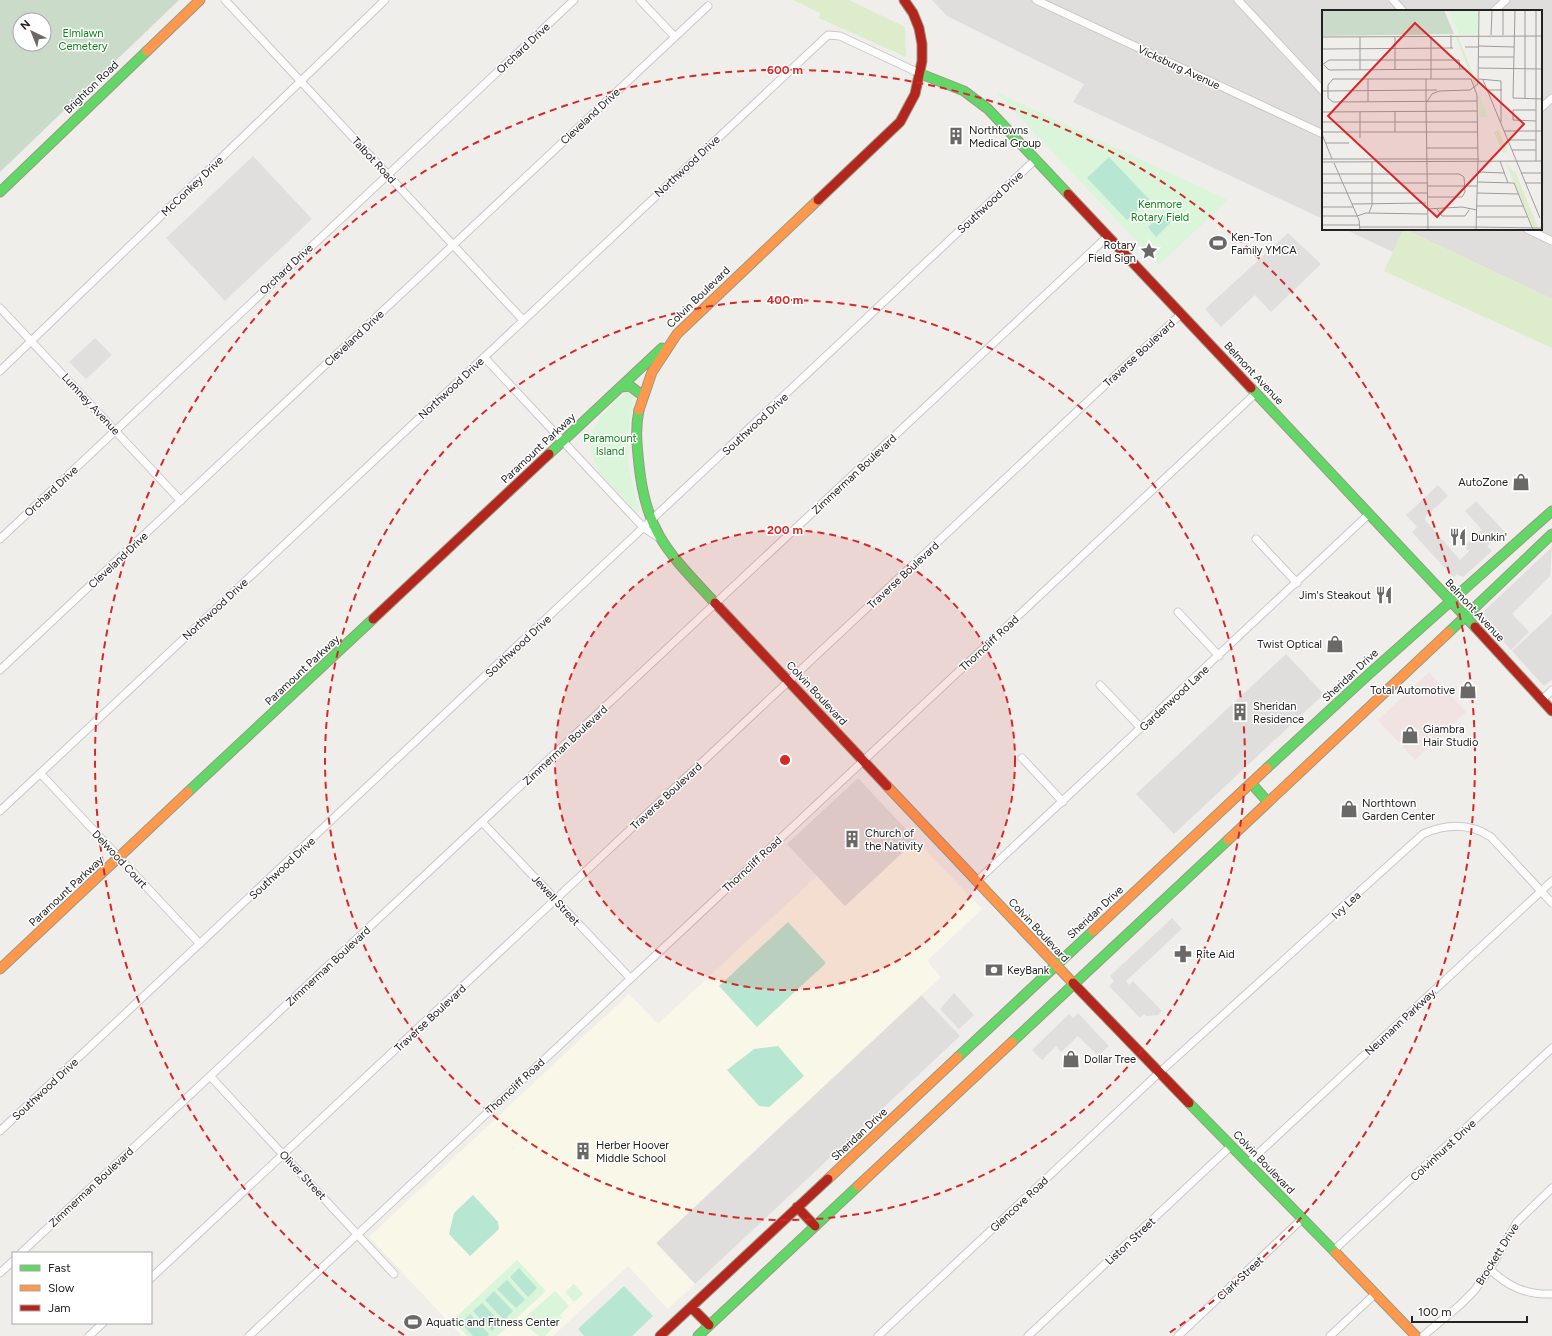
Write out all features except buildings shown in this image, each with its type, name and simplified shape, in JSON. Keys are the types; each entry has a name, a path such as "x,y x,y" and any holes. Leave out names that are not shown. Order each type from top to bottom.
{"street":[{"name":"Brighton Road","path":"0,192 200,0"},
{"name":"Talbot Road","path":"225,0 523,320"},
{"name":"McConkey Drive","path":"0,371 385,0"},
{"name":"Orchard Drive","path":"0,539 574,0"},
{"path":"640,0 675,37"},
{"name":"Colvin Boulevard","path":"904,0 918,21 921,38 921,74 911,104 892,132 675,336 662,354 642,395 636,431 641,491 652,521 660,538 673,557 863,761 1056,966 1416,1336"},
{"name":"Vicksburg Avenue","path":"1036,0 1322,134"},
{"path":"1238,0 1322,90"},
{"path":"1393,0 1402,10"},
{"path":"1495,10 1506,0"},
{"name":"Cleveland Drive","path":"0,670 708,6"},
{"name":"Northwood Drive","path":"0,811 828,35 840,36 921,74"},
{"name":"Belmont Avenue","path":"921,74 972,95 988,109 1451,600 1552,711"},
{"path":"1542,107 1552,98"},
{"name":"Southwood Drive","path":"0,1131 652,521 1036,159"},
{"path":"1530,230 1550,237"},
{"name":"Zimmerman Boulevard","path":"22,1252 1108,236"},
{"name":"Lumney Avenue","path":"0,308 181,501"},
{"name":"Traverse Boulevard","path":"152,1277 1181,314"},
{"name":"Paramount Parkway","path":"0,970 675,336"},
{"path":"484,357 644,528 660,538"},
{"path":"620,387 627,384 634,387 642,395"},
{"name":"Thorncliff Road","path":"249,1336 1256,393"},
{"name":"Sheridan Drive","path":"660,1336 1397,648 1552,512"},
{"name":"Gardenwood Lane","path":"977,881 1369,514"},
{"path":"698,1336 1552,534"},
{"path":"1256,539 1297,583"},
{"path":"1178,612 1219,656"},
{"path":"1100,685 1141,728"},
{"path":"1542,700 1552,690"},
{"path":"1022,758 1063,802"},
{"name":"Delwood Court","path":"40,773 200,944"},
{"path":"1251,783 1268,802"},
{"name":"Jewell Street","path":"482,822 630,978"},
{"name":"Ivy Lea","path":"1160,1072 1424,834 1444,827 1455,826 1475,828 1491,837 1541,891"},
{"name":"Neumann Parkway","path":"1248,1164 1552,880"},
{"path":"1541,891 1552,902"},
{"name":"Colvinhurst Drive","path":"1333,1251 1552,1048"},
{"name":"Glencove Road","path":"878,1336 1160,1072"},
{"name":"Oliver Street","path":"210,1076 394,1274"},
{"name":"Liston Street","path":"1028,1336 1231,1146"},
{"name":"Brockett Drive","path":"1423,1336 1460,1305 1490,1269 1517,1222 1552,1188"},
{"path":"798,1207 815,1226"},
{"name":"Clark Street","path":"1178,1336 1302,1219"},
{"path":"0,1273 12,1262"},
{"path":"1490,1269 1499,1278 1519,1290 1531,1293 1552,1294"},
{"path":"1330,1336 1375,1294"},
{"path":"691,1307 709,1325"},
{"path":"89,1336 102,1324"}],"shaded area":[{"path":"932,0 1552,0 1552,299 1406,230 1542,230 1542,10 1322,10 1322,219 1073,102 1084,84 947,16"},
{"path":"253,156 312,219 225,301 166,238"},
{"path":"1346,230 1404,230 1393,252"},
{"path":"1288,233 1321,264 1271,312 1255,295 1221,327 1205,309"},
{"path":"95,338 112,355 86,379 69,362"},
{"path":"1438,485 1448,496 1426,516 1425,520 1460,560 1469,551 1464,546 1482,530 1465,511 1476,501 1504,531 1487,546 1492,551 1463,577 1457,574 1453,577 1412,532 1417,527 1406,515"},
{"path":"1552,547 1550,576 1512,614 1529,632 1511,650 1485,621 1484,611"},
{"path":"1552,614 1552,680 1544,686 1512,651"},
{"name":"Sheridan Residence","path":"1286,654 1324,694 1174,834 1136,794"},
{"path":"1429,672 1466,712 1415,760 1378,720"},
{"path":"858,778 916,840 845,906 787,844"},
{"path":"916,840 982,909 927,961 941,977 656,1243 695,1284 668,1309 628,1266 553,1336 462,1336 369,1237 629,994 658,1024 817,876 845,906"},
{"path":"1172,918 1182,929 1126,981 1129,985 1133,981 1162,1011 1158,1015 1146,1016 1144,1014 1140,1018 1109,986 1114,981 1110,976"},
{"path":"954,993 974,1015 959,1029 940,1009"},
{"path":"921,995 960,1036 695,1284 656,1243"},
{"path":"1078,1013 1109,1046 1098,1056 1078,1036 1061,1052 1056,1046 1042,1060 1032,1050 1069,1014 1073,1018"}],"green space":[{"name":"Elmlawn Cemetery","path":"0,0 179,0 0,172"},
{"path":"793,0 849,0 905,27 906,57 819,18 820,13"},
{"name":"Kenmore Rotary Field","path":"996,92 1228,200 1159,265"},
{"path":"1109,157 1149,199 1127,220 1087,178"},
{"path":"1163,213 1171,222 1156,237 1148,227"},
{"path":"1404,230 1406,230 1552,299 1552,348 1384,271"},
{"name":"Paramount Island","path":"630,392 634,397 628,434 628,465 639,512 637,513 598,471 591,451 592,432 602,415 625,393"},
{"path":"788,922 826,963 757,1027 719,986"},
{"path":"778,1046 804,1076 769,1107 759,1106 727,1070 754,1049"},
{"path":"473,1195 498,1222 499,1229 470,1256 449,1234 454,1213"},
{"path":"517,1260 546,1291 497,1336 467,1336 453,1320"},
{"path":"519,1268 537,1288 528,1297 510,1277"},
{"path":"507,1280 525,1300 516,1308 497,1289"},
{"path":"574,1284 583,1294 574,1302 565,1292"},
{"path":"624,1286 653,1316 632,1336 584,1336 578,1329"},
{"path":"494,1291 513,1311 504,1320 485,1300"},
{"path":"555,1291 569,1306 560,1315 562,1318 545,1336 538,1336 521,1321"},
{"path":"482,1303 501,1323 492,1331 473,1311"},
{"path":"470,1314 489,1334 487,1336 473,1336 461,1323"}],"traffic: fast":[{"path":"0,192 147,51"},
{"path":"921,74 964,91 988,109 1068,194"},
{"path":"549,454 662,348"},
{"path":"621,387 630,386 642,395"},
{"path":"1251,388 1475,627"},
{"path":"639,410 637,444 642,489 654,526 673,556 715,603"},
{"path":"1267,768 1369,674 1552,511"},
{"path":"1449,632 1552,534"},
{"path":"188,792 373,619"},
{"path":"1251,783 1268,802"},
{"path":"1012,1042 1228,840"},
{"path":"958,1057 1093,931"},
{"path":"1189,1103 1336,1253"},
{"path":"698,1336 858,1186"}],"traffic: slow":[{"path":"147,51 200,0"},
{"path":"639,410 652,372 677,334 818,200"},
{"path":"1228,840 1449,632"},
{"path":"1093,931 1267,768"},
{"path":"887,786 1073,983"},
{"path":"0,969 188,792"},
{"path":"858,1186 1012,1042"},
{"path":"828,1179 958,1057"},
{"path":"1336,1253 1416,1336"}],"traffic: jam":[{"path":"818,200 900,122 915,94 922,61 922,44 919,28 913,13 904,0"},
{"path":"1068,194 1251,388"},
{"path":"373,619 549,454"},
{"path":"715,603 887,786"},
{"path":"1475,627 1552,711"},
{"path":"1073,983 1189,1103"},
{"path":"660,1336 828,1179"},
{"path":"797,1207 815,1226"},
{"path":"691,1307 709,1325"}],"place":[{"name":"Northtowns Medical Group","path":"956,136"},
{"name":"Ken-Ton Family YMCA","path":"1218,243"},
{"name":"Rotary Field Sign","path":"1149,251"},
{"name":"AutoZone","path":"1521,482"},
{"name":"Dunkin'","path":"1458,537"},
{"name":"Jim's Steakout","path":"1384,595"},
{"name":"Twist Optical","path":"1335,644"},
{"name":"Total Automotive","path":"1468,690"},
{"name":"Sheridan Residence","path":"1240,712"},
{"name":"Giambra Hair Studio","path":"1410,735"},
{"name":"Northtown Garden Center","path":"1349,809"},
{"name":"Church of the Nativity","path":"852,839"},
{"name":"Rite Aid","path":"1183,954"},
{"name":"KeyBank","path":"994,970"},
{"name":"Dollar Tree","path":"1071,1059"},
{"name":"Herber Hoover Middle School","path":"583,1151"},
{"name":"Aquatic and Fitness Center","path":"413,1322"}]}
